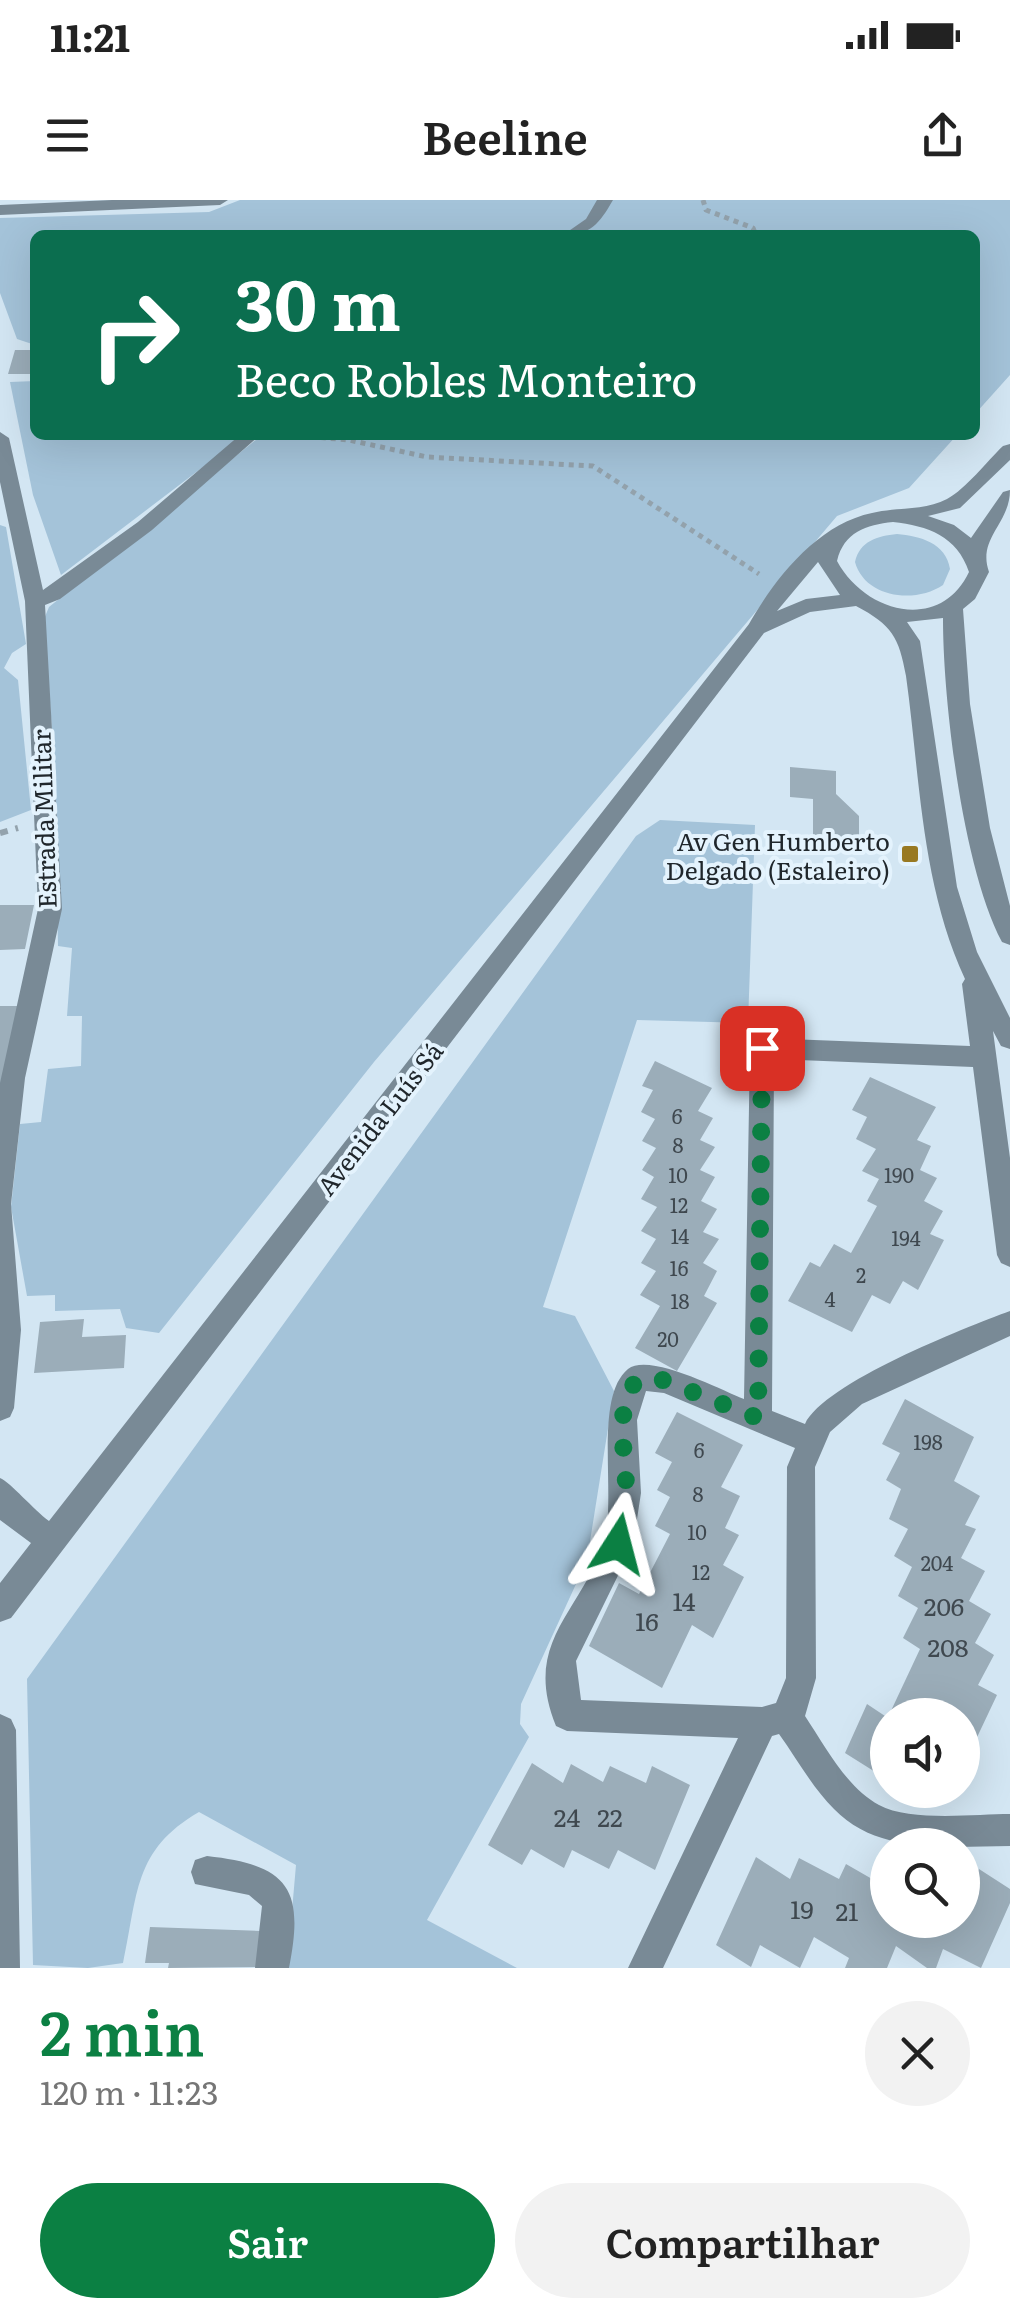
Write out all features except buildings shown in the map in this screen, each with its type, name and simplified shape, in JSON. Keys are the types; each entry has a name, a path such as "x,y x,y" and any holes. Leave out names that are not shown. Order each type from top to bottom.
{"street":[{"path":"0,210 220,200"},
{"path":"579,230 592,222 605,200"},
{"name":"Estrada Militar","path":"0,438 35,601 50,909 13,1078 0,1204 7,1330 0,1408"},
{"path":"35,601 52,594 145,526 244,440"},
{"path":"1010,450 953,504 857,522 833,541 827,561 831,575 863,604 901,628 910,641 942,866 954,922 972,969 1010,1038"},
{"path":"976,558 981,536 1010,496"},
{"path":"863,604 914,616 954,608 976,586 980,572 968,545 935,524 893,516"},
{"name":"Avenida Luís Sá","path":"0,1607 757,628 778,587 810,556 833,541"},
{"name":"Avenida Luís Sá","path":"757,628 806,606 863,604"},
{"path":"954,608 954,664 977,820 998,911 1010,936"},
{"path":"972,969 982,1057 1008,1212 1010,1255"},
{"path":"758,1418 762,1048 982,1057"},
{"path":"646,1968 774,1719 797,1700 804,1650 801,1467 810,1440 827,1414 852,1395 1010,1323"},
{"path":"810,1440 655,1377 639,1377 633,1382 623,1420 626,1493 618,1544 560,1660 567,1715 774,1719 870,1818 891,1826 1010,1830"},
{"path":"0,1492 10,1510 52,1540"},
{"path":"0,1730 3,1968"},
{"path":"208,1872 254,1876 275,1894 282,1923 272,1968"}],"path":[{"path":"703,200 706,210 754,230"},
{"path":"349,440 426,457 593,466 778,587"}],"shaded area":[{"path":"240,200 1010,200 1010,375 980,408 980,230 30,230 30,343 17,339 0,293 0,218 209,212"},
{"path":"30,381 30,440 238,440 61,575 33,495 10,382"},
{"path":"256,440 952,440 909,488 837,516 374,1062 159,1333 126,1328 120,1309 55,1311 55,1295 27,1296 11,1207 20,1124 41,1122 48,1069 81,1066 82,1016 67,1016 72,948 58,946 55,772 44,619 49,607"},
{"path":"0,525 6,527 26,644 12,653 4,668 18,680 31,810 0,822"},
{"path":"897,534 923,539 938,547 950,569 943,585 905,596 869,583 855,562 861,549 876,538"},
{"path":"660,820 755,825 748,1023 637,1020 543,1307 575,1316 614,1391 587,1560 521,1704 520,1724 529,1737 427,1920 517,1968 287,1968 296,1865 199,1812 161,1842 150,1859 136,1895 123,1963 88,1968 33,1965 27,1679 636,836"}],"place":[{"name":"Av Gen Humberto Delgado (Estaleiro)","path":"910,854"}],"route":[{"path":"618,1544 626,1493 623,1420 633,1382 639,1377 655,1377 758,1418 762,1048"}]}
